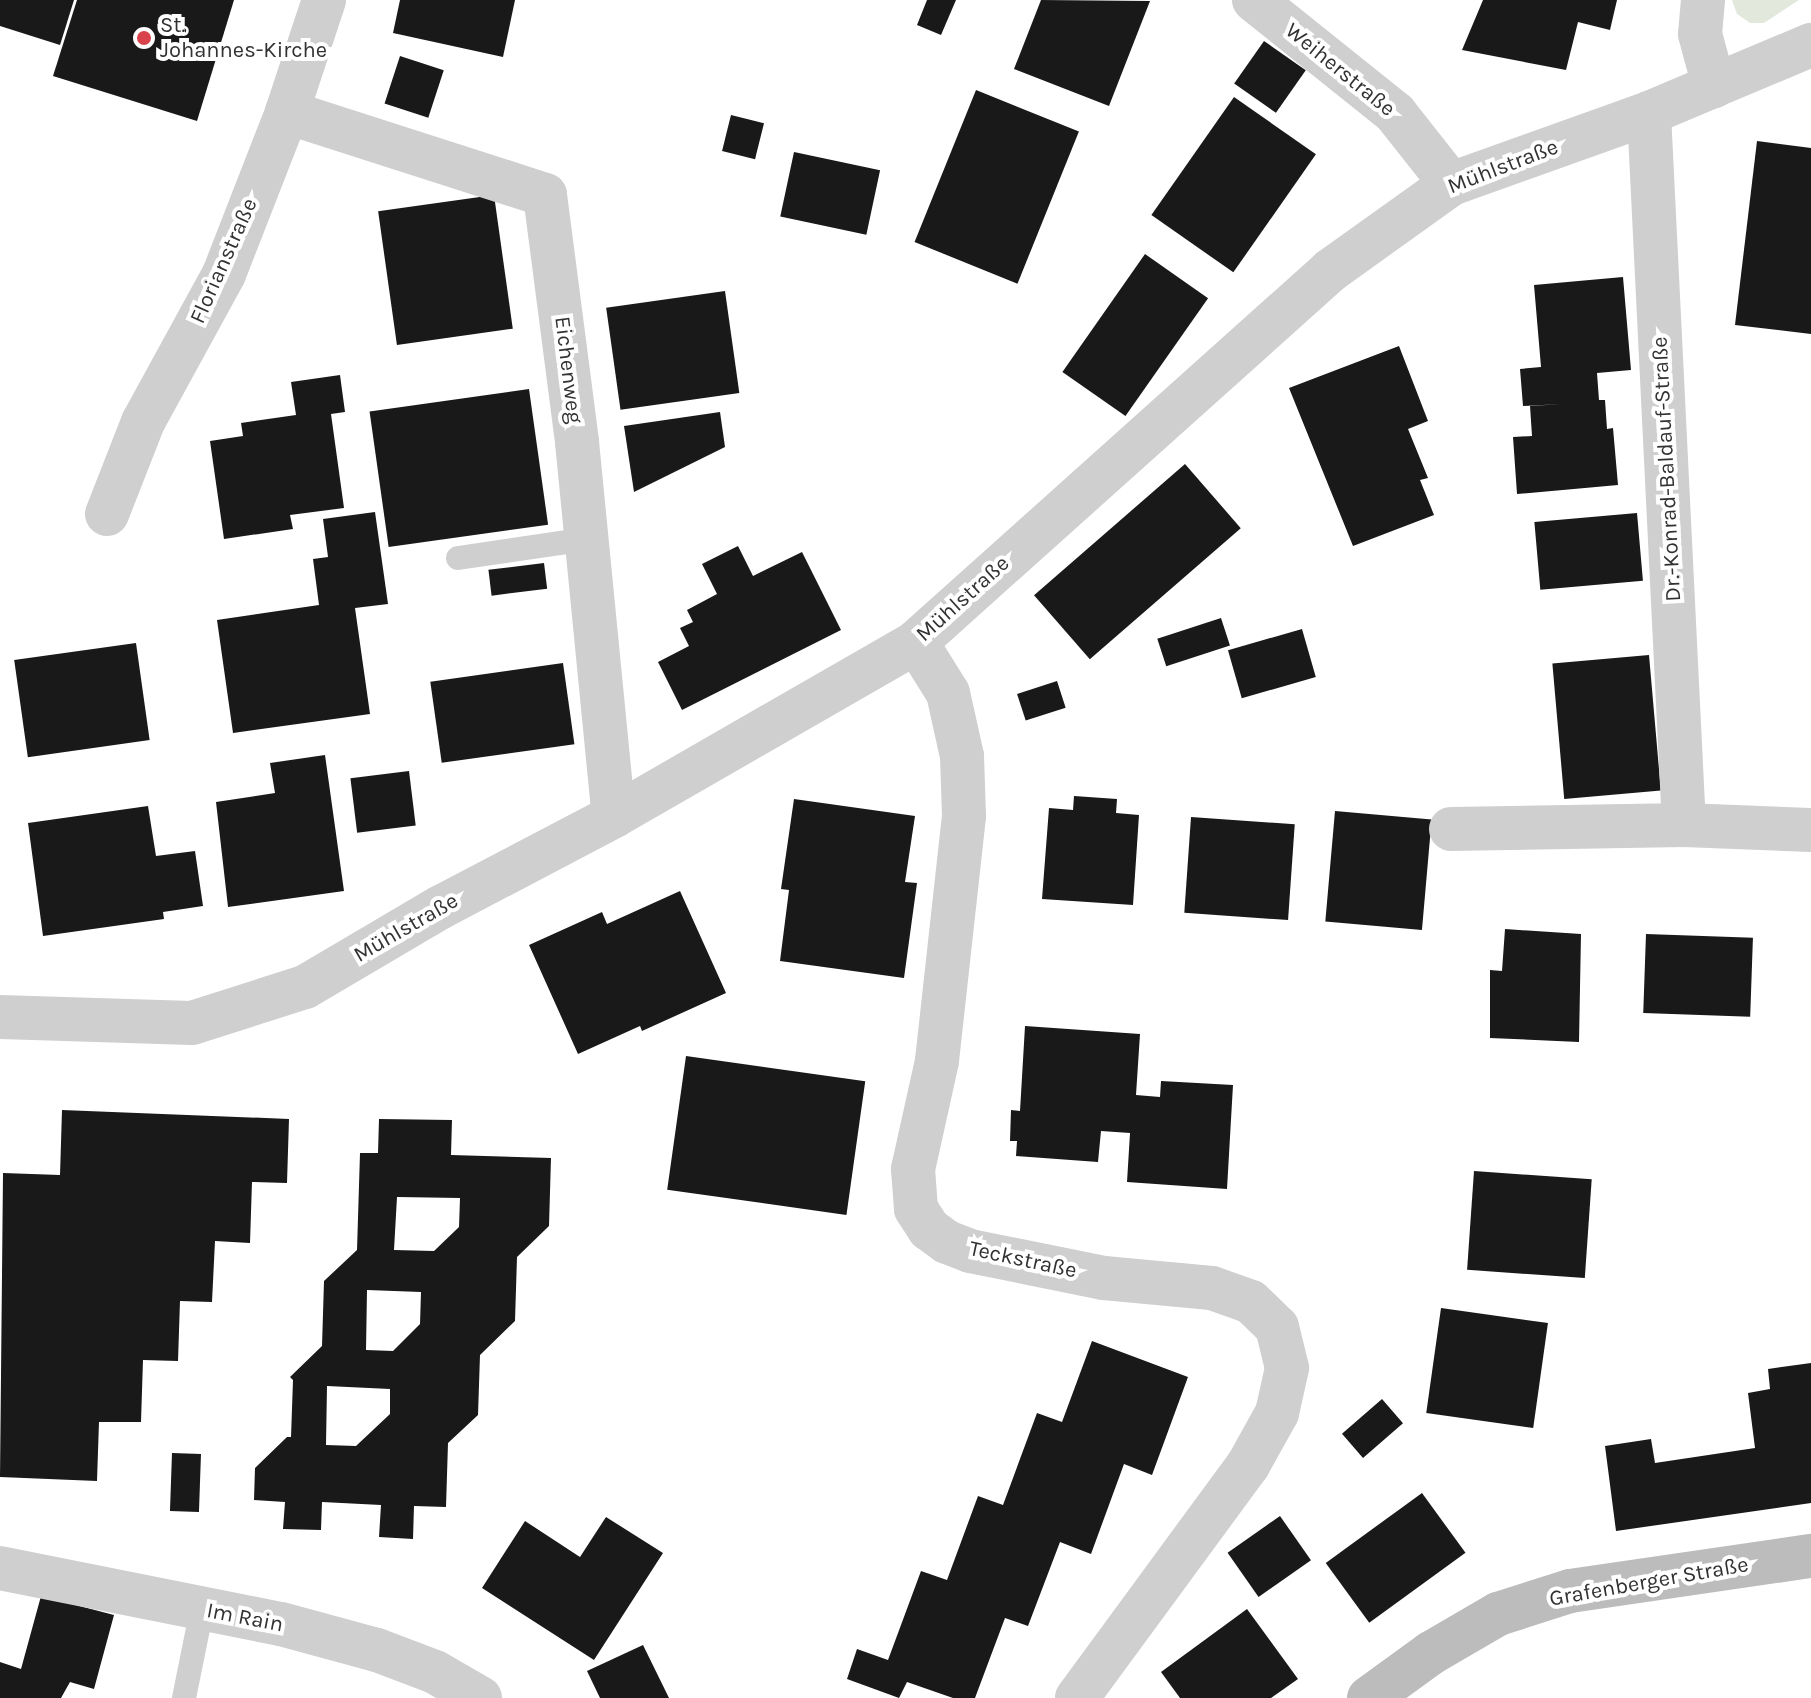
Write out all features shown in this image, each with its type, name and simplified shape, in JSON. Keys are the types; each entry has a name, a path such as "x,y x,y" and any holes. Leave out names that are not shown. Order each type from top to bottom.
{"street":[{"name":"Florianstraße","path":"107,514 143,422 224,274 287,112 324,0"},
{"name":"Weiherstraße","path":"1254,0 1395,113 1451,184"},
{"path":"1703,0 1700,34 1714,86"},
{"name":"Mühlstraße","path":"0,1017 192,1023 305,987 441,907 614,816 916,642 1331,270 1451,184 1649,113 1811,45"},
{"name":"Eichenweg","path":"287,112 545,195 587,539 614,816"},
{"name":"Dr.-Konrad-Baldauf-Straße","path":"1649,113 1684,825"},
{"name":"Teckstraße","path":"916,642 948,693 962,756 964,816 937,1061 913,1169 916,1209 929,1229 947,1242 970,1251 1104,1278 1212,1288 1251,1302 1277,1327 1287,1368 1277,1413 1248,1465 1077,1698"},
{"path":"1451,829 1684,825 1811,830"},
{"name":"Grafenberger Straße","path":"1369,1698 1431,1653 1498,1614 1570,1591 1811,1556"},
{"name":"Im Rain","path":"0,1568 281,1624 377,1650 435,1672 480,1698"}],"lane":[{"path":"458,558 587,539"},
{"path":"184,1698 202,1609"}],"shaded area":[{"path":"1732,0 1799,0 1764,23 1750,23 1737,14"}],"building":[{"path":"0,0 74,0 60,45 0,26"},
{"name":"St. Johannes-Kirche","path":"77,0 234,0 197,121 53,76"},
{"path":"400,0 515,0 503,57 393,33"},
{"path":"927,0 956,0 941,35 917,25"},
{"path":"1041,0 1150,1 1109,106 1014,69"},
{"path":"1483,0 1617,0 1610,30 1578,22 1566,70 1462,50"},
{"path":"1264,41 1306,70 1276,113 1234,84"},
{"path":"400,56 444,70 428,118 385,104"},
{"path":"976,90 1079,132 1017,284 915,242"},
{"path":"1234,97 1316,154 1233,272 1151,215"},
{"path":"731,115 764,123 755,159 722,151"},
{"path":"1757,141 1811,148 1811,334 1735,325"},
{"path":"794,152 880,170 866,235 780,217"},
{"path":"494,195 513,329 397,345 378,211"},
{"path":"1145,254 1208,298 1125,416 1062,372"},
{"path":"1623,277 1631,370 1597,373 1599,400 1605,400 1607,429 1613,428 1618,485 1517,494 1513,437 1532,436 1530,406 1562,404 1523,406 1520,369 1541,367 1534,285"},
{"path":"725,291 739,393 621,410 606,308"},
{"path":"1399,346 1428,421 1408,429 1428,478 1420,480 1434,515 1353,546 1289,388"},
{"path":"340,375 345,412 331,414 344,508 290,515 293,529 224,539 210,441 243,436 241,423 296,415 291,382"},
{"path":"529,389 548,525 389,547 370,411"},
{"path":"720,412 725,447 634,492 624,426"},
{"path":"1185,464 1241,528 1090,659 1034,595"},
{"path":"375,512 388,604 355,608 370,714 233,733 217,620 319,605 313,559 328,557 323,519"},
{"path":"1637,513 1643,581 1540,590 1534,522"},
{"path":"738,546 753,576 802,552 841,630 682,710 658,662 689,646 680,628 693,622 687,610 717,594 702,564"},
{"path":"544,563 547,589 492,596 488,570"},
{"path":"1221,618 1230,646 1166,666 1157,639"},
{"path":"1302,629 1316,677 1242,698 1228,650"},
{"path":"136,643 150,740 28,757 14,660"},
{"path":"1649,655 1661,790 1564,799 1552,663"},
{"path":"563,663 574,744 442,763 430,682"},
{"path":"1057,681 1066,708 1026,721 1017,694"},
{"path":"325,755 344,891 228,907 216,802 275,793 270,763"},
{"path":"409,771 416,826 357,833 350,778"},
{"path":"1074,796 1117,799 1116,813 1139,815 1133,905 1042,899 1049,808 1073,810"},
{"path":"794,799 915,816 905,882 917,883 904,978 780,961 789,890 781,889"},
{"path":"148,806 156,856 195,851 203,906 163,912 164,919 43,936 28,823"},
{"path":"1335,811 1432,819 1422,930 1325,922"},
{"path":"1191,817 1295,824 1288,920 1184,913"},
{"path":"680,891 726,993 642,1031 640,1026 578,1054 529,945 602,912 607,924"},
{"path":"1505,929 1581,934 1579,1042 1490,1038 1490,970 1502,971"},
{"path":"1646,934 1753,938 1750,1017 1643,1013"},
{"path":"1025,1026 1140,1034 1136,1095 1160,1097 1161,1081 1233,1085 1227,1189 1127,1182 1130,1133 1101,1131 1098,1162 1016,1156 1017,1141 1010,1141 1011,1110 1020,1111"},
{"path":"686,1056 865,1081 846,1215 667,1190"},
{"path":"62,1110 289,1119 287,1183 252,1182 250,1243 215,1241 212,1302 180,1301 178,1361 143,1360 141,1422 99,1422 97,1481 0,1477 3,1173 60,1175"},
{"path":"379,1119 452,1120 451,1155 551,1158 549,1226 517,1257 515,1321 480,1355 478,1415 448,1443 446,1507 414,1506 413,1539 379,1537 381,1505 322,1502 321,1530 283,1529 285,1502 254,1500 255,1468 287,1437 291,1437 293,1380 290,1377 322,1346 324,1281 357,1250 360,1153 378,1153","holes":["397,1197 460,1198 459,1227 434,1251 394,1250","367,1290 421,1292 420,1324 393,1351 366,1350","327,1386 390,1389 390,1414 356,1446 326,1445"]},
{"path":"1474,1171 1592,1179 1585,1278 1467,1270"},
{"path":"1441,1308 1548,1323 1533,1428 1426,1413"},
{"path":"1092,1341 1188,1377 1152,1475 1124,1464 1091,1554 1060,1542 1028,1626 1005,1618 975,1698 953,1698 907,1682 899,1698 847,1679 857,1649 888,1660 921,1571 947,1580 978,1496 1003,1505 1037,1413 1062,1422"},
{"path":"1811,1363 1811,1503 1616,1531 1605,1446 1651,1439 1655,1463 1755,1448 1748,1393 1770,1389 1768,1369"},
{"path":"1382,1399 1403,1423 1363,1458 1342,1434"},
{"path":"172,1453 201,1454 199,1512 170,1511"},
{"path":"1422,1493 1465,1553 1369,1623 1326,1563"},
{"path":"1280,1516 1311,1560 1259,1597 1228,1553"},
{"path":"606,1517 663,1553 594,1660 482,1588 525,1521 580,1557"},
{"path":"41,1596 114,1615 94,1689 70,1682 61,1698 0,1698 0,1662 21,1669"},
{"path":"1247,1609 1298,1679 1271,1698 1180,1698 1161,1672"},
{"path":"643,1645 669,1698 600,1698 587,1671"}],"place":[{"name":"St. Johannes-Kirche","path":"144,38"}]}
